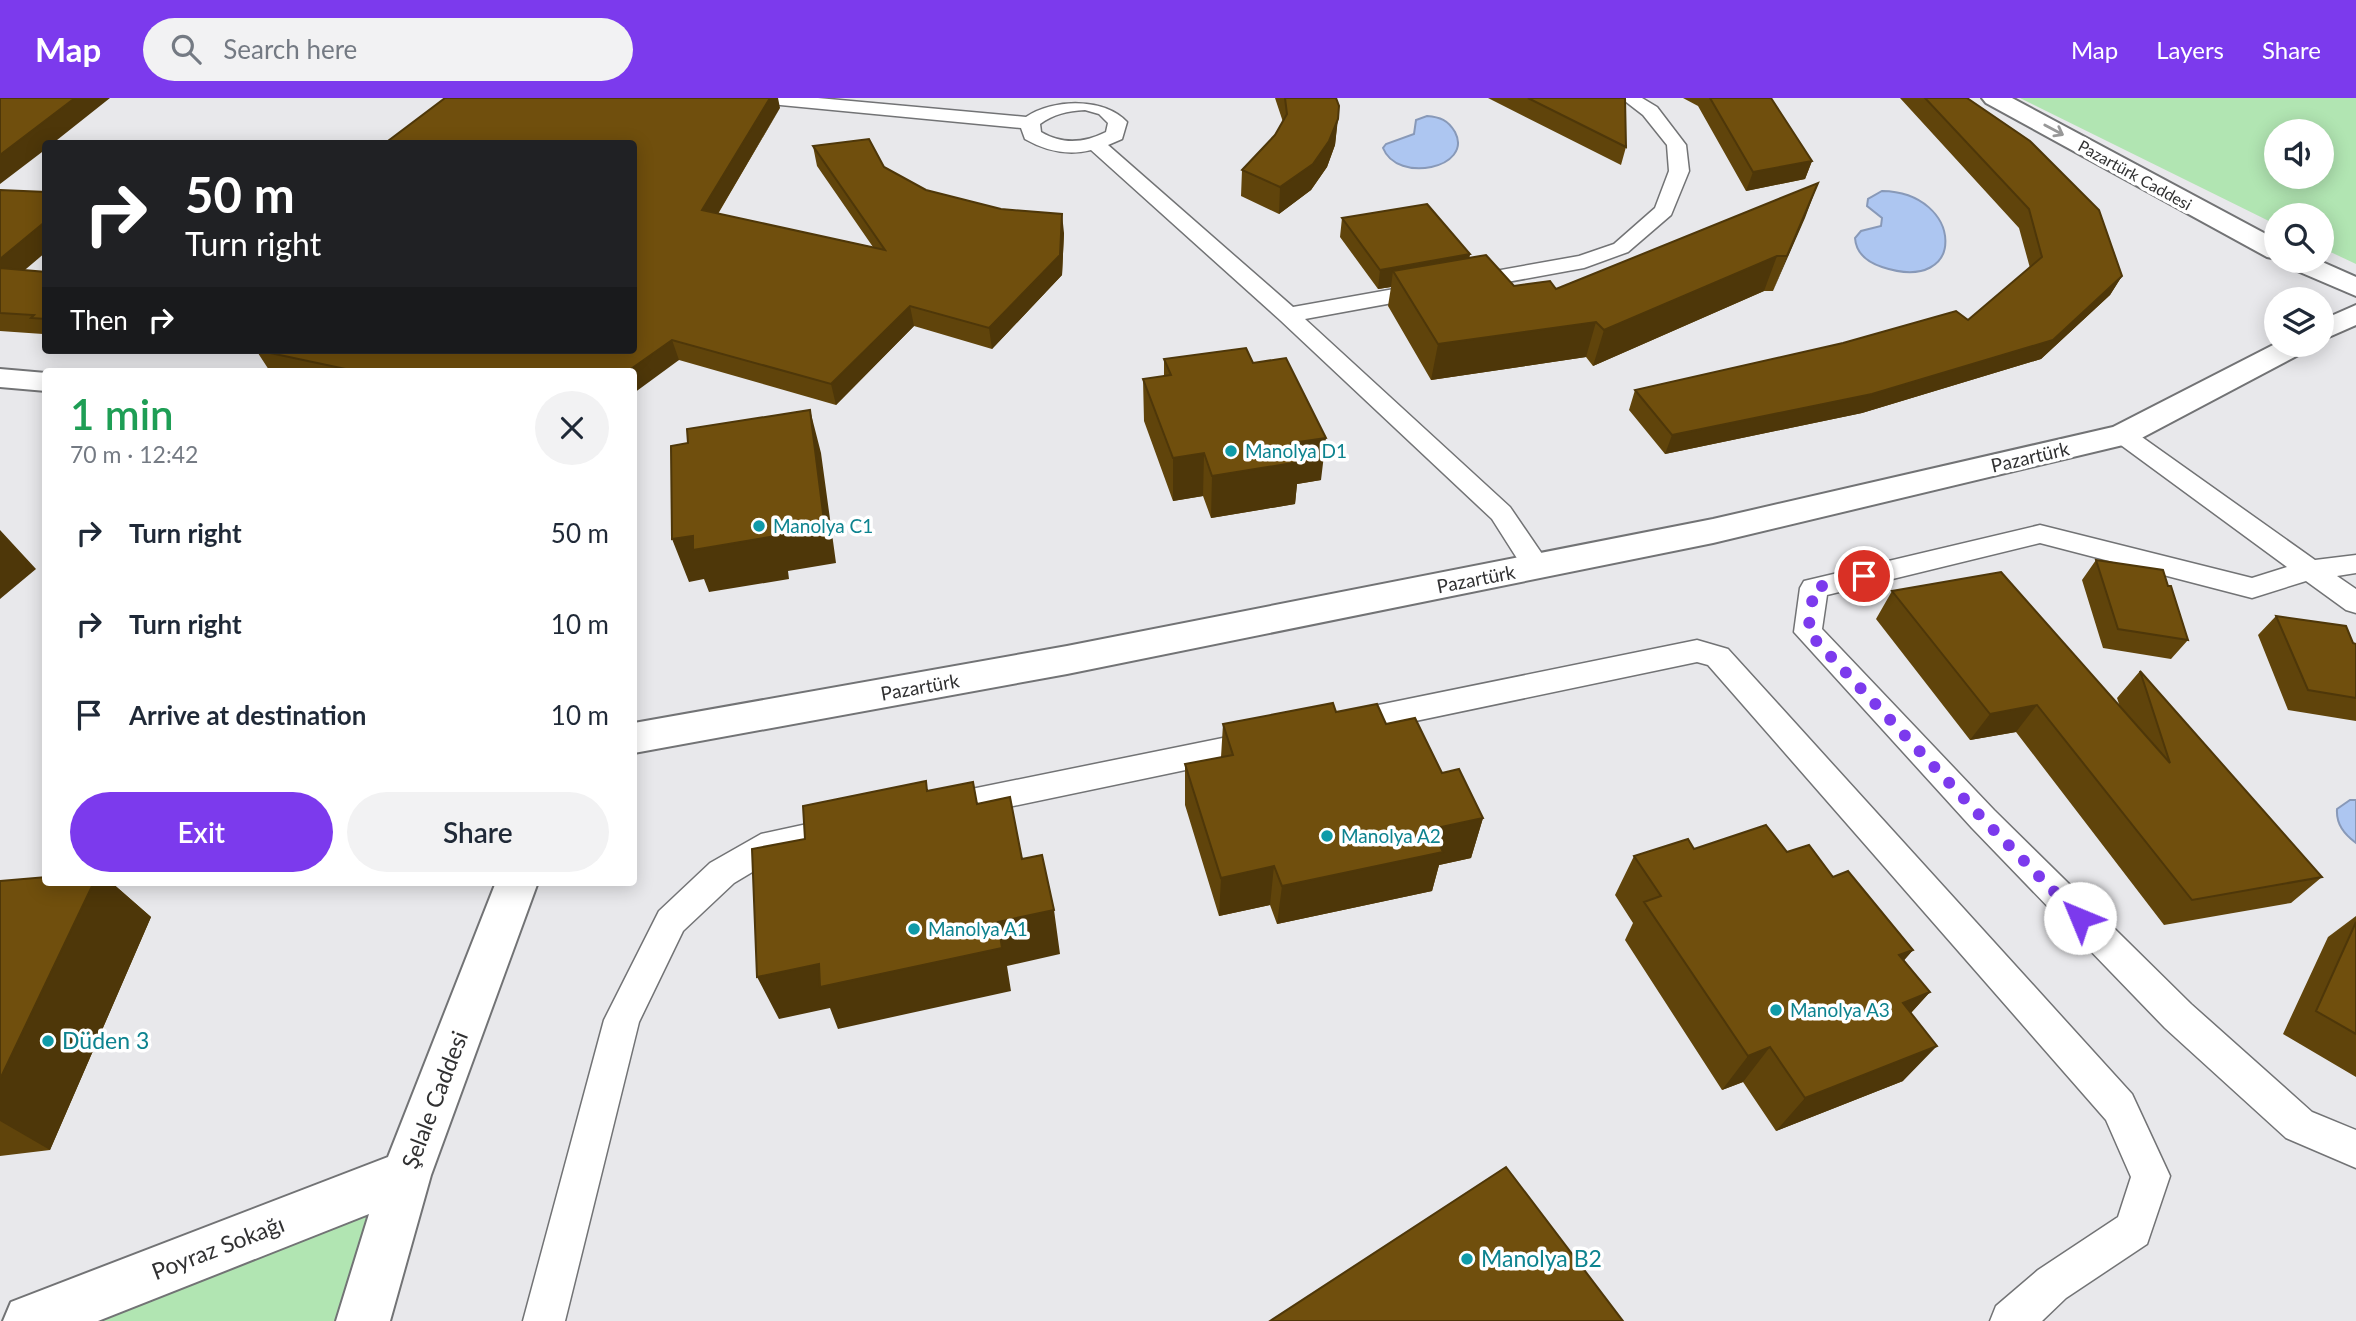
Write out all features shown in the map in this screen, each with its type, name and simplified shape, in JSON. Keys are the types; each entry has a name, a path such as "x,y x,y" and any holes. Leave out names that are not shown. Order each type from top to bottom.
{"street":[{"name":"Pazartürk Caddesi","path":"1994,98 2264,244"},
{"name":"Pazartürk Caddesi","path":"2043,98 2264,217"},
{"path":"2334,253 2356,264"},
{"path":"2324,273 2356,288"},
{"path":"2334,325 2356,314"},
{"name":"Pazartürk","path":"637,737 1068,660 1726,528 2123,435 2273,357"},
{"path":"0,378 42,382"},
{"name":"Şelale Caddesi","path":"363,1321 406,1175 515,886"},
{"name":"Poyraz Sokağı","path":"30,1321 406,1175"}],"lane":[{"path":"759,98 1030,123 1041,113 1061,106 1085,105 1105,110 1118,122 1115,135 1096,145 1070,148 1046,145 1032,135 1030,123"},
{"path":"1105,110 1128,98"},
{"path":"1288,315 1584,262 1621,248 1664,211 1679,171 1676,145 1650,111 1630,98"},
{"path":"1096,145 1288,315 1501,513 1537,567"},
{"path":"2123,435 2356,603"},
{"path":"2356,564 2308,570 2252,589 2040,534 1814,588 1808,632 1983,819 2178,1016 2299,1125 2356,1149"},
{"path":"544,1321 622,1020 671,921 722,873 772,844 1697,651 1718,657 2119,1107 2151,1176 2133,1230 2052,1284 2011,1321"}],"green space":[{"path":"2020,98 2356,98 2356,264 2334,254 2334,203 2264,203 2264,219"},
{"path":"406,1175 363,1321 30,1321"}],"water":[{"path":"1427,116 1443,120 1455,132 1458,144 1454,155 1431,167 1417,168 1403,166 1391,159 1383,148 1386,144 1414,134 1416,120"},
{"path":"1882,191 1909,196 1929,207 1941,223 1945,240 1942,256 1930,268 1910,272 1882,267 1867,260 1860,252 1855,238 1861,231 1881,226 1882,218 1867,206 1868,199"},
{"path":"2350,800 2356,800 2356,843 2342,828 2337,814 2337,809"}],"building":[{"path":"0,98 75,98 0,155"},
{"path":"445,98 770,98 702,210 885,250 813,146 869,139 884,167 926,190 1001,209 1062,214 1060,255 989,328 910,306 831,384 672,340 632,368 341,368 275,354 637,354 637,140 389,140"},
{"path":"1285,98 1336,98 1339,106 1338,119 1329,141 1313,164 1280,187 1242,170 1275,135 1287,114"},
{"path":"1528,98 1625,98 1626,147"},
{"path":"1710,98 1771,98 1812,161 1753,172"},
{"path":"1925,98 1967,98 2030,141 2099,210 2122,276 2053,340 1872,394 1672,435 1635,390 1843,343 1956,311 1968,320 2042,257 2029,209"},
{"path":"1818,183 1787,256 1777,256 1604,330 1596,322 1438,344 1393,271 1486,255 1514,286 1550,281 1556,289"},
{"path":"0,190 42,192 42,224 0,259"},
{"path":"1427,204 1470,254 1380,270 1342,218"},
{"path":"0,268 42,272 42,319 31,318 34,315 0,313"},
{"path":"1246,348 1253,363 1286,358 1326,438 1291,443 1299,462 1212,476 1204,453 1173,458 1143,379 1171,375 1164,359"},
{"path":"810,410 824,521 774,529 776,536 693,550 693,536 672,539 671,446 688,443 687,429"},
{"path":"2096,560 2163,570 2168,586 2171,586 2188,640 2118,629"},
{"path":"2001,572 2170,763 2140,671 2322,877 2192,900 2037,705 1990,714 1892,591"},
{"path":"2276,616 2346,626 2353,643 2356,644 2356,698 2308,690"},
{"name":"Manolya A2","path":"1333,703 1336,712 1377,704 1386,724 1415,718 1442,773 1459,769 1483,818 1432,829 1443,852 1282,886 1274,866 1221,878 1185,764 1233,755 1223,724"},
{"name":"Manolya A1","path":"926,781 927,791 973,782 977,804 1010,797 1022,859 1042,855 1054,910 998,922 1002,948 820,987 819,964 757,977 752,849 805,839 803,806"},
{"name":"Manolya A3","path":"1766,825 1787,852 1809,845 1833,877 1848,871 1913,950 1899,955 1930,992 1903,1003 1937,1046 1805,1098 1770,1047 1748,1056 1644,902 1661,896 1634,856 1688,839 1694,849"},
{"path":"42,877 42,886 92,886 0,1079 0,881"},
{"path":"2356,922 2356,1034 2316,1011"},
{"name":"Manolya B2","path":"1506,1167 1623,1321 1270,1321"}],"place":[{"name":"Manolya D1","path":"1231,451"},
{"name":"Manolya C1","path":"759,526"},
{"name":"Manolya A2","path":"1327,836"},
{"name":"Manolya A1","path":"914,929"},
{"name":"Manolya A3","path":"1776,1010"},
{"name":"Düden 3","path":"48,1041"},
{"name":"Manolya B2","path":"1467,1259"}],"route":[{"path":"1864,576 1814,588 1808,632 2080,918"}]}
